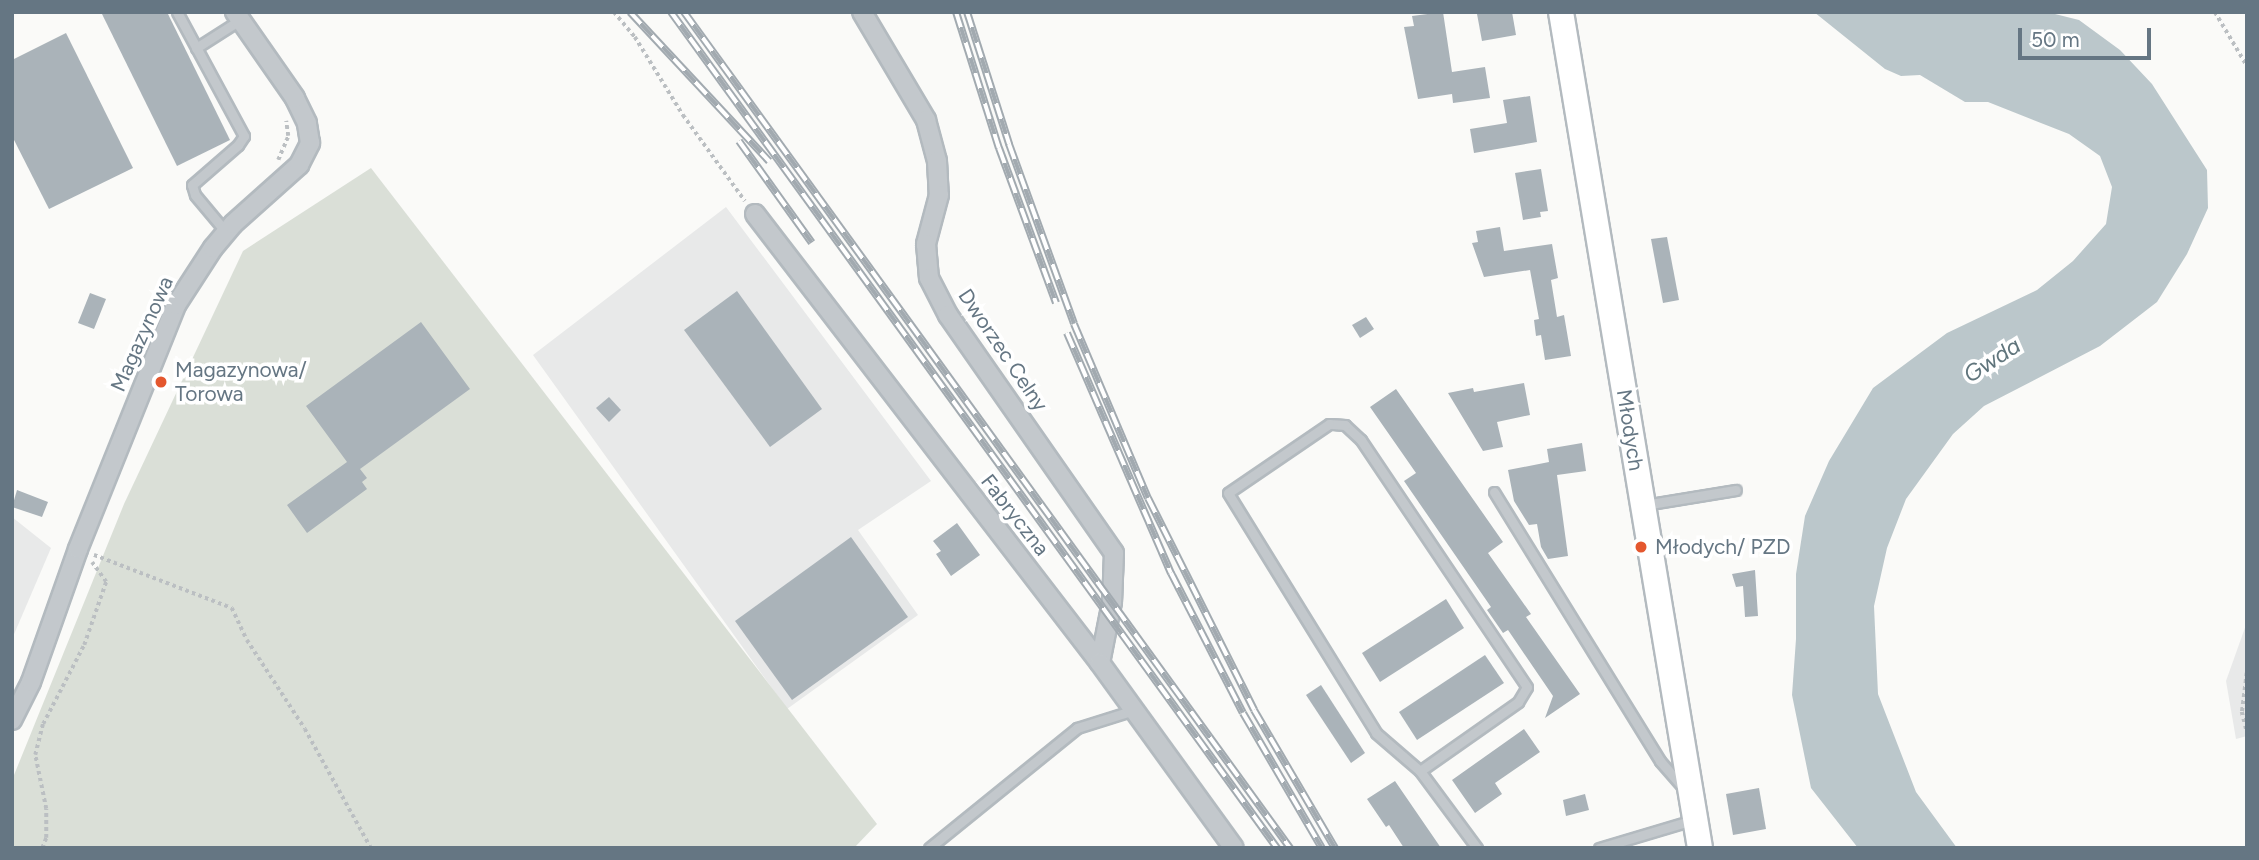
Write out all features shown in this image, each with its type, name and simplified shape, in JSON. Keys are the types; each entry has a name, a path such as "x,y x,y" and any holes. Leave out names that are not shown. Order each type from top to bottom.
{"street":[{"name":"Młodych","path":"1561,12 1699,848"},
{"name":"Dworzec Celny","path":"860,13 926,120 937,161 940,195 926,244 929,278 948,315 1114,552 1112,602 1100,663"},
{"name":"Magazynowa","path":"12,720 31,682 78,549 176,305 198,268 226,232 291,174 307,154 310,143 307,123 295,98 237,16"},
{"name":"Fabryczna","path":"755,214 1100,663 1234,848"}],"lane":[{"path":"177,12 244,136 238,145 192,185 195,195 226,232"},
{"path":"196,48 237,16"},
{"path":"1420,771 1518,702 1527,687 1361,440 1345,425 1329,424 1228,493 1376,733 1420,771 1476,848"},
{"path":"1643,506 1736,490"},
{"path":"1494,492 1660,761 1691,795"},
{"path":"929,848 1077,728 1134,710"},
{"path":"1599,848 1695,820"}],"path":[{"path":"614,12 635,37 683,115 755,214"},
{"path":"2215,12 2247,66"},
{"path":"42,848 46,838 46,809 35,755 43,724 84,645 106,582 78,549"},
{"path":"78,549 232,608 247,640 304,729 371,848"},
{"path":"2247,673 2242,712 2247,732"}],"shaded area":[{"path":"371,168 877,824 854,848 12,848 12,780 124,504 243,251"},
{"path":"726,207 931,481 858,530 918,615 787,709 533,355"},
{"path":"12,517 51,548 12,639"},
{"path":"2247,622 2247,736 2236,739 2226,681"}],"water":[{"name":"Gwda","path":"1814,12 2047,12 2079,20 2120,50 2152,84 2207,170 2208,208 2187,254 2157,302 2100,346 1984,406 1953,434 1906,499 1887,548 1874,606 1878,694 1916,792 1957,848 1858,848 1811,788 1792,695 1796,639 1796,574 1805,516 1829,461 1873,388 1947,333 2037,290 2073,261 2106,224 2112,187 2100,156 2069,134 1988,102 1965,102 1920,75 1901,76 1885,69"}],"building":[{"path":"101,12 167,12 230,140 177,166"},
{"path":"1443,12 1452,72 1485,67 1490,98 1453,103 1452,94 1418,99 1404,27 1414,26 1412,16"},
{"path":"1512,12 1516,35 1482,41 1477,14"},
{"path":"66,33 133,168 49,209 12,136 12,60"},
{"path":"1530,96 1537,142 1474,153 1470,129 1507,123 1503,100"},
{"path":"1541,169 1548,211 1540,212 1541,217 1523,220 1515,173"},
{"path":"1500,227 1504,251 1552,244 1558,278 1551,280 1557,317 1564,315 1571,356 1545,360 1541,335 1536,336 1534,320 1539,319 1530,270 1484,277 1472,243 1478,242 1476,231"},
{"path":"1667,237 1679,300 1663,303 1651,239"},
{"path":"737,291 822,409 770,447 684,330"},
{"path":"90,293 106,299 94,329 78,323"},
{"path":"1366,317 1374,329 1360,338 1352,325"},
{"path":"421,322 470,389 360,469 367,478 362,482 367,489 307,533 287,505 347,462 306,406"},
{"path":"1524,383 1530,415 1497,422 1503,447 1483,451 1448,393 1473,388 1474,392"},
{"path":"1396,389 1503,542 1488,553 1531,614 1526,617 1580,694 1545,718 1553,696 1508,630 1503,633 1487,610 1491,607 1404,481 1416,473 1370,407"},
{"path":"609,397 621,410 609,422 596,408"},
{"path":"1582,443 1586,471 1557,475 1568,556 1548,559 1541,547 1537,524 1529,525 1514,501 1508,470 1549,462 1547,449"},
{"path":"17,490 48,502 42,517 12,507"},
{"path":"957,523 980,555 951,576 936,554 941,551 933,541"},
{"path":"851,537 908,617 792,700 735,621"},
{"path":"1755,570 1758,616 1745,617 1743,586 1736,587 1732,574"},
{"path":"1446,599 1464,628 1380,682 1362,653"},
{"path":"1485,655 1504,683 1417,740 1399,712"},
{"path":"1321,685 1365,753 1351,763 1306,695"},
{"path":"1524,729 1540,752 1495,783 1502,794 1475,813 1452,780"},
{"path":"1395,781 1441,848 1404,848 1389,825 1386,827 1367,799"},
{"path":"1759,788 1766,829 1733,835 1726,794"},
{"path":"1585,794 1589,810 1566,816 1563,800"}],"railway":[{"path":"630,12 769,161"},
{"path":"671,12 1277,848"},
{"path":"684,12 1290,848"},
{"path":"956,12 999,148 1056,303"},
{"path":"967,12 1009,144 1074,324 1148,498 1254,710 1335,848"},
{"path":"739,141 812,243"},
{"path":"1067,333 1171,573 1243,713 1322,848"}],"place":[{"name":"Magazynowa/ Torowa","path":"161,382"},
{"name":"Młodych/ PZD","path":"1641,547"}]}
